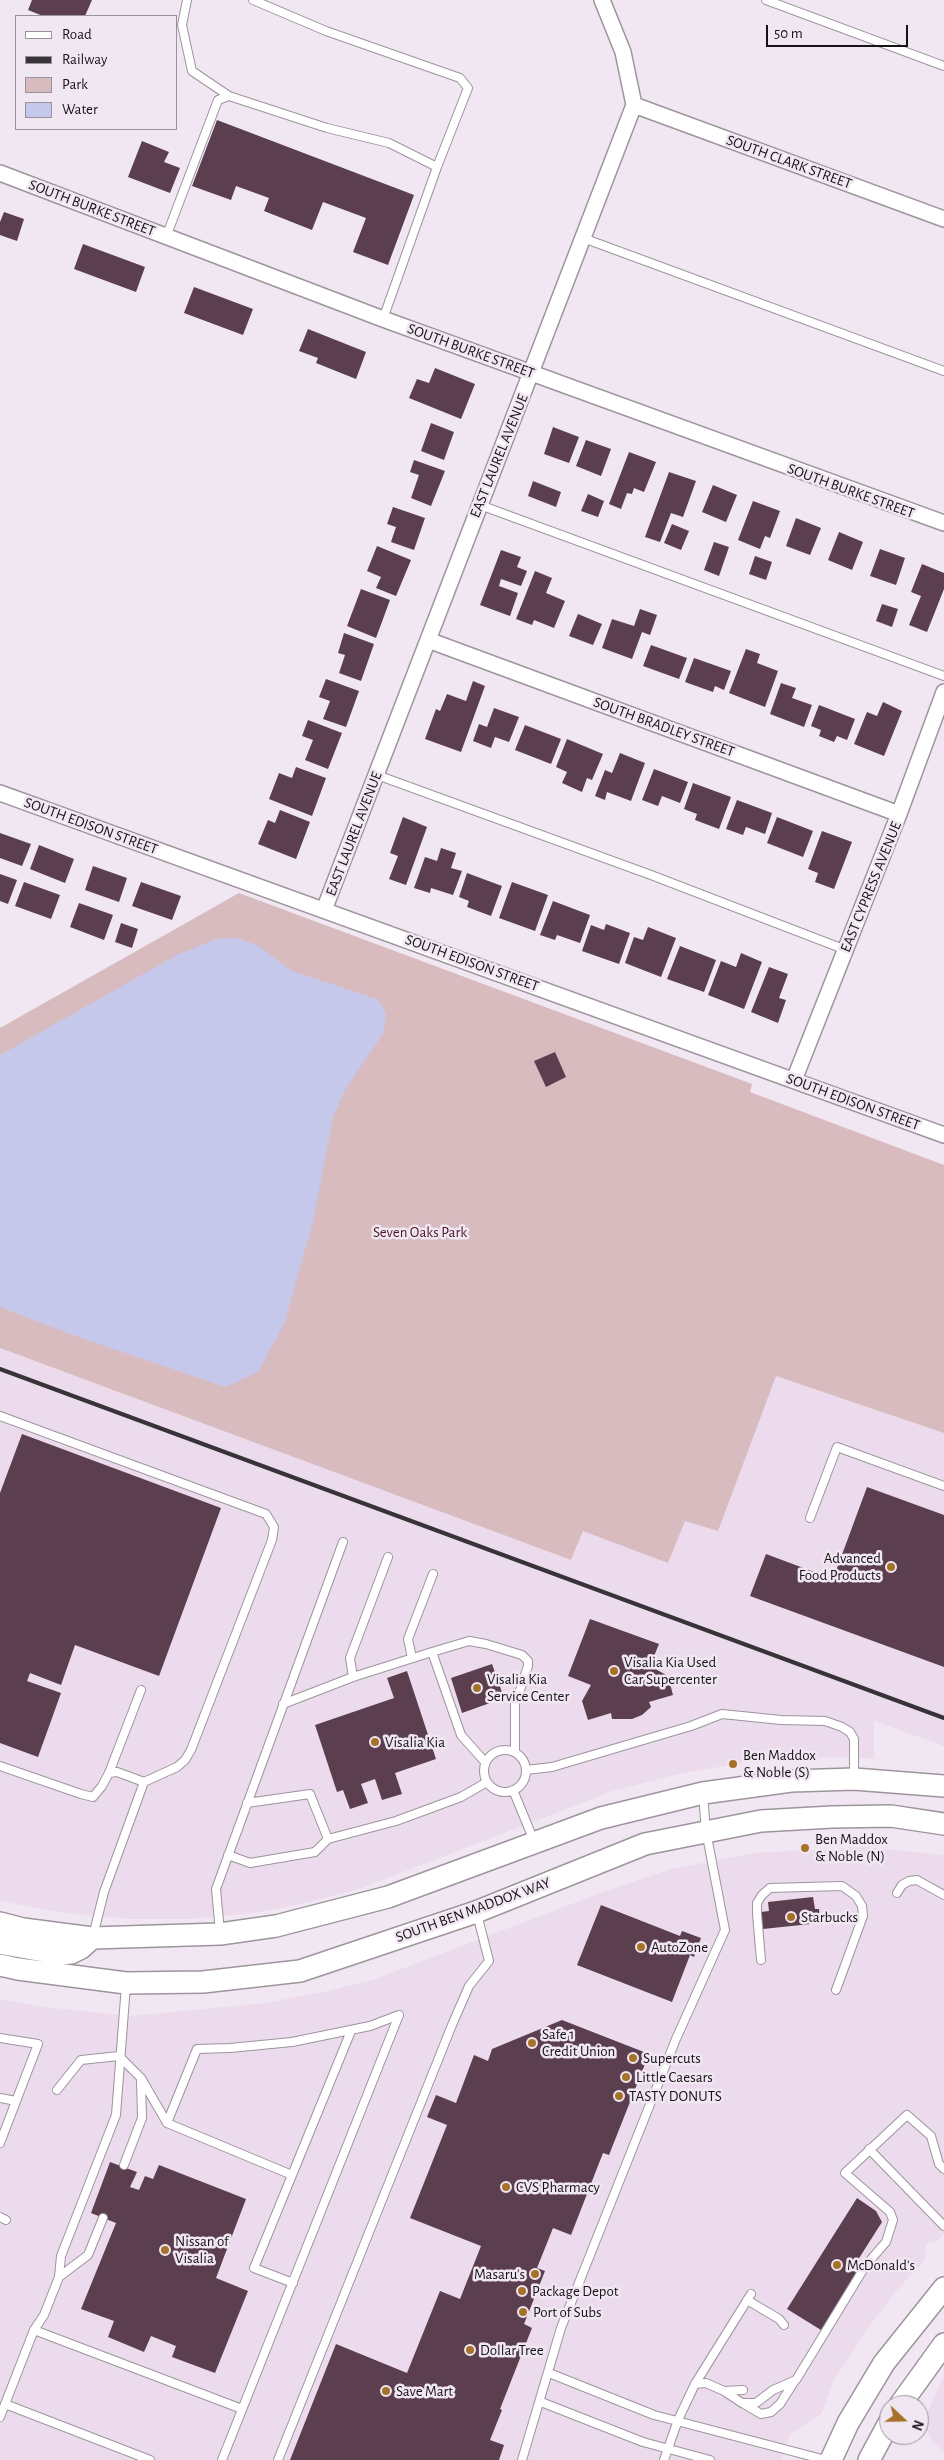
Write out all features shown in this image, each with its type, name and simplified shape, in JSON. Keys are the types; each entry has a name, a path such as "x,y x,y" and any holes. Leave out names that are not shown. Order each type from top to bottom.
{"main road":[{"path":"0,1924 92,1938 220,1934 276,1926 388,1897 534,1841 601,1818 703,1793 791,1781 854,1779 944,1786"},
{"name":"SOUTH BEN MADDOX WAY","path":"0,1964 28,1970 126,1983 203,1982 300,1970 476,1912 645,1844 761,1821 891,1816 944,1824"},
{"path":"0,1943 60,1954 71,1953 92,1938"},
{"path":"831,2460 848,2423 884,2363 944,2288"},
{"path":"907,2395 944,2344"},
{"path":"869,2460 879,2442"}],"street":[{"path":"602,0 623,52 634,105"},
{"name":"SOUTH CLARK STREET","path":"634,105 944,219"},
{"name":"EAST LAUREL AVENUE","path":"324,910 480,505 533,373 634,105"},
{"name":"SOUTH BURKE STREET","path":"0,173 383,319 944,523"},
{"name":"SOUTH BRADLEY STREET","path":"428,640 899,814"},
{"name":"EAST CYPRESS AVENUE","path":"794,1080 899,814 944,692"},
{"name":"SOUTH EDISON STREET","path":"0,793 944,1135"}],"lane":[{"path":"187,0 182,25 192,71 229,96 327,128 389,143 437,167"},
{"path":"253,0 326,31 460,78 468,88 437,167 383,319"},
{"path":"766,0 944,66"},
{"path":"166,237 218,100 229,96"},
{"path":"583,238 944,371"},
{"path":"480,505 944,676"},
{"path":"377,775 651,875 846,950"},
{"path":"0,1416 266,1514 274,1527 272,1540 191,1750 185,1760 177,1767 144,1782 117,1772 109,1773"},
{"path":"810,1518 837,1447 944,1486"},
{"path":"220,1934 216,1889 343,1542"},
{"path":"353,1677 350,1658 388,1557"},
{"path":"412,1658 408,1639 433,1574"},
{"path":"284,1704 353,1677 468,1641 522,1655 528,1661 528,1666 520,1690"},
{"path":"432,1652 461,1734 485,1762"},
{"path":"0,1766 81,1794 93,1796 102,1786 109,1773 141,1690"},
{"path":"515,1704 516,1752"},
{"path":"526,1770 552,1767 722,1714 781,1720 825,1721 842,1727 850,1732 854,1739 854,1779"},
{"path":"509,1750 516,1752 521,1757 526,1770 522,1783 513,1790 497,1790 487,1782 484,1776 485,1762 495,1752 509,1750"},
{"path":"92,1938 104,1892 144,1782"},
{"path":"228,1855 250,1863 315,1852 328,1839 396,1821 461,1797 487,1782"},
{"path":"513,1790 534,1841"},
{"path":"522,2460 541,2402 553,2350 578,2282 676,2039 725,1930 706,1831 703,1793"},
{"path":"247,1803 310,1794 328,1839"},
{"path":"897,1893 902,1885 909,1881 917,1880 944,1894"},
{"path":"761,1960 757,1903 762,1895 770,1888 842,1886 856,1896 862,1906 863,1916 836,1990"},
{"path":"278,2460 469,1986 489,1961 476,1912"},
{"path":"0,2417 34,2330 44,2315 59,2277 61,2256 116,2115 126,1983"},
{"path":"167,2123 197,2049 292,2042 351,2031 398,2015 222,2460"},
{"path":"292,2282 254,2268 351,2031"},
{"path":"0,2038 38,2044 0,2143"},
{"path":"120,2056 141,2078 167,2123 292,2174"},
{"path":"57,2090 82,2060 120,2056"},
{"path":"124,2165 142,2118 141,2078"},
{"path":"0,2098 16,2100"},
{"path":"695,2384 706,2383 724,2391 761,2414 771,2412 780,2404 796,2380 866,2265 886,2242 892,2230 894,2220 885,2206 845,2173 907,2115 931,2136 939,2164 944,2169"},
{"path":"869,2149 944,2226"},
{"path":"59,2277 88,2255 103,2218"},
{"path":"664,2460 678,2420 695,2384 749,2297 779,2319 784,2325"},
{"path":"34,2330 242,2409"},
{"path":"549,2373 654,2415 826,2460"},
{"path":"742,2403 756,2403 774,2390 796,2380"},
{"path":"724,2391 744,2390"},
{"path":"541,2402 643,2442 710,2460"},
{"path":"5,2404 150,2460"}],"shaded area":[{"path":"944,1165 944,1746 874,1721 874,1758 807,1757 750,1762 682,1773 613,1791 359,1889 305,1903 254,1913 189,1919 130,1919 63,1913 0,1901 0,1348 571,1560 583,1531"},
{"path":"866,1847 944,1855 944,2234 936,2242 926,2243 925,2260 897,2290 865,2332 834,2380 822,2413 789,2435 782,2460 0,2460 0,1999 36,2006 130,2016 265,2003 324,1992 375,1979 603,1892 671,1869 754,1853"},
{"path":"944,2375 944,2453 932,2441 929,2435 929,2409"}],"green space":[{"name":"Seven Oaks Park","path":"239,893 752,1084 750,1092 944,1165 944,1433 776,1376 718,1531 685,1521 668,1563 583,1531 571,1560 0,1348 0,1028"}],"water":[{"path":"237,938 257,945 292,971 379,1000 386,1015 384,1032 345,1090 333,1117 313,1222 284,1324 258,1372 226,1387 75,1336 0,1307 0,1055 177,955 216,939"}],"building":[{"path":"32,0 92,0 85,15 40,15 28,10"},
{"path":"217,120 414,195 388,265 353,252 366,218 323,202 312,230 264,211 269,198 236,186 231,200 192,186"},
{"path":"142,141 169,152 164,162 180,168 170,193 128,177"},
{"path":"4,212 24,219 17,241 0,235 0,222"},
{"path":"83,244 145,267 136,292 74,269"},
{"path":"194,287 253,309 243,335 184,313"},
{"path":"308,329 366,352 356,379 316,363 318,358 299,351"},
{"path":"435,368 475,384 461,419 409,398 417,379 429,383"},
{"path":"431,423 454,432 444,460 421,451"},
{"path":"553,427 579,437 569,463 544,454"},
{"path":"586,440 611,449 601,476 576,466"},
{"path":"629,452 656,462 644,492 634,488 632,494 627,493 621,509 609,504"},
{"path":"414,460 445,471 431,506 411,498 419,475 410,472"},
{"path":"669,472 696,481 683,517 671,513 660,542 645,537"},
{"path":"533,481 561,492 556,507 528,496"},
{"path":"713,485 737,495 726,522 702,512"},
{"path":"588,494 604,501 598,517 581,511"},
{"path":"753,501 780,511 770,538 765,536 760,549 738,540"},
{"path":"393,507 425,518 414,550 391,542 396,527 387,524"},
{"path":"796,518 821,528 810,555 786,546"},
{"path":"672,524 689,531 681,550 664,543"},
{"path":"839,532 863,542 852,570 828,560"},
{"path":"714,542 729,547 719,576 704,570"},
{"path":"377,546 411,560 396,596 376,588 381,577 367,571"},
{"path":"880,549 905,558 896,585 870,576"},
{"path":"501,550 521,557 517,567 527,571 521,586 501,579 499,586 518,593 510,616 480,605"},
{"path":"755,556 772,562 766,580 749,574"},
{"path":"922,564 944,573 944,589 927,632 909,625 921,596 911,592"},
{"path":"535,571 552,578 546,593 565,601 554,628 534,620 532,625 516,619"},
{"path":"361,589 390,600 376,638 347,626"},
{"path":"882,604 898,609 892,627 876,621"},
{"path":"640,609 657,615 650,635 642,632 632,659 602,648 612,619 634,626"},
{"path":"578,614 602,624 593,645 569,636"},
{"path":"344,633 374,644 361,681 339,673 345,655 338,653"},
{"path":"651,645 687,658 679,679 643,666"},
{"path":"746,649 760,654 757,663 778,671 765,707 729,693"},
{"path":"694,658 731,671 724,690 715,686 713,692 685,682"},
{"path":"326,679 359,691 346,727 323,719 330,701 319,697"},
{"path":"473,681 485,686 461,752 425,739 436,709 440,711 447,694 466,701"},
{"path":"781,683 796,688 792,698 812,705 804,727 770,714"},
{"path":"883,702 902,711 884,756 854,744 867,712 877,716"},
{"path":"819,705 855,719 847,740 837,736 834,742 819,736 821,730 811,726"},
{"path":"494,708 519,717 509,742 495,737 491,748 473,741 479,724 487,727"},
{"path":"308,720 342,733 328,769 305,760 313,740 302,736"},
{"path":"525,725 561,739 551,764 515,750"},
{"path":"567,739 603,754 592,780 587,778 582,792 562,783 567,772 556,767"},
{"path":"620,753 645,763 631,801 607,792 605,800 595,796 605,770 612,773"},
{"path":"296,767 326,778 312,816 269,799 279,773 292,778"},
{"path":"654,769 688,782 680,803 662,796 658,806 642,800"},
{"path":"693,783 731,797 719,829 695,820 697,814 684,809"},
{"path":"737,800 772,813 765,834 746,827 743,835 726,829"},
{"path":"280,810 310,822 296,859 258,844 268,820 275,823"},
{"path":"403,817 427,827 406,885 389,879 398,856 390,853"},
{"path":"777,817 813,831 803,857 767,843"},
{"path":"822,831 852,842 834,889 815,882 818,873 808,869"},
{"path":"0,833 31,844 22,866 0,858"},
{"path":"39,845 74,859 65,883 30,869"},
{"path":"441,848 456,853 451,868 462,871 453,895 431,888 430,893 414,888 425,857 437,861"},
{"path":"93,866 127,878 119,902 85,890"},
{"path":"467,873 502,886 491,916 467,907 469,901 459,897"},
{"path":"0,874 17,880 8,904 0,901"},
{"path":"24,882 60,895 51,919 15,906"},
{"path":"141,882 181,896 172,920 132,906"},
{"path":"512,882 548,895 535,931 499,918"},
{"path":"553,901 590,915 580,943 557,935 555,940 540,935"},
{"path":"79,903 113,915 104,940 70,927"},
{"path":"121,923 138,929 132,948 115,942"},
{"path":"606,924 630,933 619,964 582,951 591,925 604,930"},
{"path":"648,927 676,938 661,977 625,963 634,937 643,940"},
{"path":"680,946 716,960 704,992 667,979"},
{"path":"741,953 762,962 744,1009 708,995 721,961 736,967"},
{"path":"769,967 788,974 779,998 786,1000 778,1023 751,1012"},
{"path":"555,1052 566,1077 546,1087 534,1061"},
{"path":"22,1434 221,1508 159,1676 75,1645 61,1685 30,1673 27,1681 61,1693 38,1757 0,1743 0,1493"},
{"name":"Advanced Food Products","path":"867,1487 944,1515 944,1667 750,1596 766,1554 833,1579"},
{"name":"Visalia Kia Used Car Supercenter","path":"590,1619 659,1644 650,1666 668,1676 673,1695 649,1702 651,1707 642,1715 632,1719 612,1719 611,1713 588,1720 582,1701 591,1685 568,1676"},
{"name":"Visalia Kia Service Center","path":"492,1664 504,1698 462,1713 451,1678"},
{"name":"Visalia Kia","path":"407,1671 436,1759 395,1773 402,1794 382,1800 375,1779 361,1784 368,1803 350,1809 343,1790 337,1792 315,1725 394,1698 387,1678"},
{"name":"Starbucks","path":"813,1897 815,1909 819,1909 820,1923 763,1929 761,1912 769,1911 768,1902"},
{"name":"AutoZone","path":"601,1905 680,1936 682,1931 701,1938 694,1957 690,1955 672,2002 577,1965"},
{"path":"562,2020 649,2054 609,2155 603,2153 571,2235 553,2228 537,2268 545,2271 524,2324 532,2328 500,2409 502,2410 490,2440 504,2445 499,2460 290,2460 336,2344 407,2373 440,2291 460,2299 481,2246 410,2218 447,2125 427,2117 436,2095 456,2103 474,2055 488,2061 492,2049"},
{"name":"Nissan of Visalia","path":"110,2162 137,2172 130,2187 139,2190 145,2176 153,2179 159,2165 246,2199 216,2278 248,2291 215,2373 172,2357 176,2346 151,2336 144,2352 108,2337 114,2321 81,2309 116,2223 91,2213"},
{"name":"McDonald's","path":"857,2198 876,2211 882,2222 856,2263 861,2267 821,2330 787,2309"}],"railway":[{"path":"0,1369 944,1718"}],"place":[{"name":"Advanced Food Products","path":"891,1567"},
{"name":"Visalia Kia Used Car Supercenter","path":"614,1671"},
{"name":"Visalia Kia Service Center","path":"477,1688"},
{"name":"Visalia Kia","path":"375,1742"},
{"name":"Ben Maddox & Noble (S)","path":"733,1764"},
{"name":"Ben Maddox & Noble (N)","path":"805,1848"},
{"name":"Starbucks","path":"791,1917"},
{"name":"AutoZone","path":"641,1947"},
{"name":"Safe 1 Credit Union","path":"532,2043"},
{"name":"Supercuts","path":"633,2058"},
{"name":"Little Caesars","path":"626,2077"},
{"name":"TASTY DONUTS","path":"619,2096"},
{"name":"CVS Pharmacy","path":"506,2187"},
{"name":"Nissan of Visalia","path":"165,2250"},
{"name":"McDonald's","path":"837,2265"},
{"name":"Masaru's","path":"535,2274"},
{"name":"Package Depot","path":"522,2291"},
{"name":"Port of Subs","path":"523,2312"},
{"name":"Dollar Tree","path":"470,2350"},
{"name":"Save Mart","path":"386,2391"}]}
